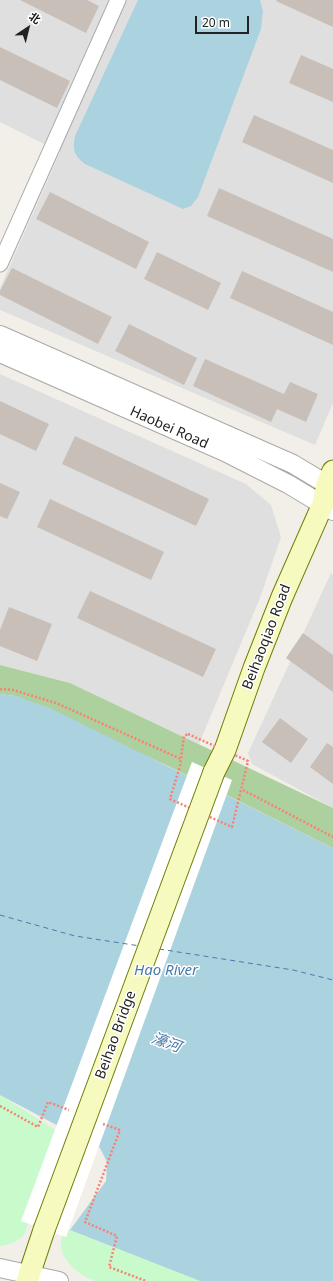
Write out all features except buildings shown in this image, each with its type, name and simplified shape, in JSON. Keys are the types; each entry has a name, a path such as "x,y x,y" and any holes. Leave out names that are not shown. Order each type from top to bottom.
{"main road":[{"name":"Beihaoqiao Road","path":"214,772 225,750 254,668 282,597 330,493"},
{"name":"Beihao Bridge","path":"26,1279 214,772"}],"street":[{"path":"0,264 118,0"},
{"name":"Haobei Road","path":"0,335 286,461 330,493"},
{"name":"Haobei Road","path":"0,353 225,452 330,493"},
{"path":"0,1269 26,1279 59,1281"}],"path":[{"path":"0,689 13,690 56,703 181,759"},
{"path":"242,790 333,837"},
{"path":"85,1222 117,1236 109,1268 146,1281"}],"shaded area":[{"path":"0,0 333,0 333,403 315,445 0,310 0,288 60,152 0,122"},
{"path":"0,374 246,484 271,505 281,537 260,598 199,744 70,683 0,665"},
{"path":"331,573 333,575 333,808 252,764 248,753"}],"green space":[{"path":"0,665 70,683 333,808 333,848 168,766 15,696 0,694"},
{"path":"0,1095 62,1134 24,1235 13,1243 0,1246"},
{"path":"65,1228 200,1281 95,1281 89,1279 72,1267 64,1256 61,1239"}],"water":[{"path":"138,0 260,0 263,11 261,29 198,197 191,206 183,209 85,164 78,158 74,148 75,136"},
{"name":"Hao River","path":"0,694 15,696 50,708 333,848 333,1281 200,1281 70,1230 106,1181 107,1162 100,1148 0,1095"}],"pier":[{"path":"192,762 232,780 66,1237 21,1221"}],"ferry route":[{"path":"0,915 75,936 140,946"},
{"path":"159,949 293,970 333,980"}],"water label":[{"name":"濠河","path":"166,1043"}]}
